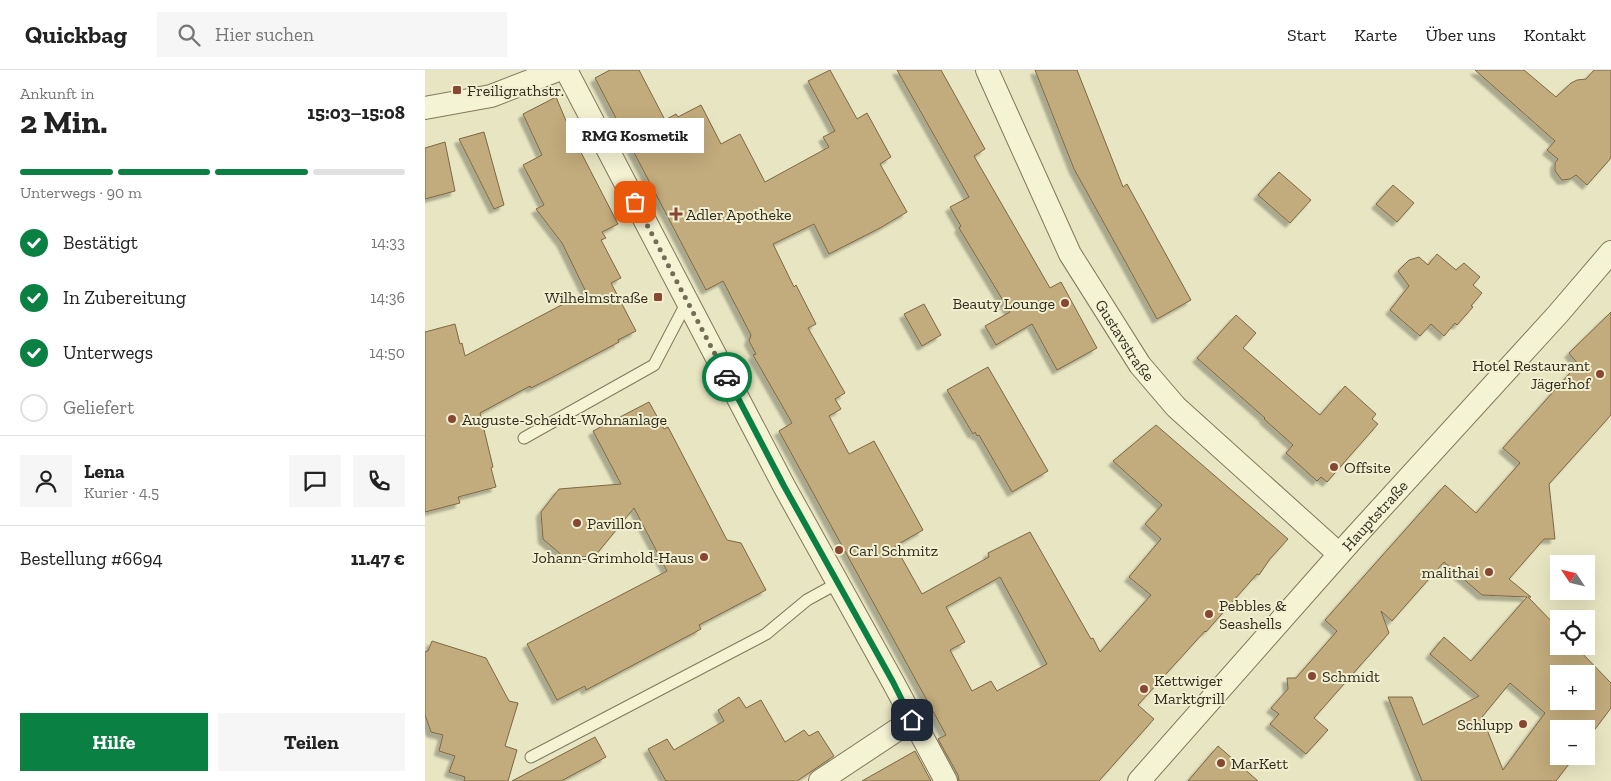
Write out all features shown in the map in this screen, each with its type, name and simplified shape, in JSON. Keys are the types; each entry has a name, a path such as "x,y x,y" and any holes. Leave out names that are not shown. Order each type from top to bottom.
{"street":[{"path":"425,108 491,96 558,70"},
{"path":"566,70 784,486 946,781"},
{"name":"Gustavstraße","path":"987,70 1070,254 1140,364 1176,407 1339,554"},
{"name":"Hauptstraße","path":"1139,781 1339,554 1558,314 1611,252"},
{"path":"820,781 912,720"}],"lane":[{"path":"524,438 654,365 687,302"},
{"path":"531,757 766,634 807,600 837,583"}],"building":[{"path":"610,70 639,70 665,120 676,114 678,117 701,105 721,144 740,134 765,182 829,147 823,137 835,131 808,81 830,70 857,119 867,113 891,157 880,164 907,212 829,254 814,224 773,244 794,287 796,285 816,324 808,328 845,393 835,399 841,409 829,416 849,454 874,441 923,530 895,546 922,594 989,557 988,553 1030,532 1100,652 1151,595 1129,577 1161,539 1145,524 1162,505 1113,461 1156,425 1288,539 1259,575 1257,574 1138,705 1154,719 1099,781 959,781 958,775 938,739 946,735 779,431 792,423 753,355 756,354 749,341 751,335 723,281 706,290 595,78","holes":["1000,577 1047,664 997,691 991,681 972,691 950,650 965,642 946,607"]},
{"path":"897,70 941,70 985,149 974,156 1050,288 1061,282 1097,348 1057,370 1032,324 996,345 985,326 1010,312 959,228 961,226 950,207 969,197"},
{"path":"1035,70 1077,70 1123,187 1127,184 1191,300 1157,319 1074,169"},
{"path":"1475,70 1524,70 1556,97 1571,83 1586,79 1594,70 1611,70 1611,158 1587,185 1576,175 1570,179 1562,180 1555,171 1555,163 1558,159 1547,150 1555,141"},
{"name":"Auguste-Scheidt-Wohnanlage","path":"556,97 572,135 618,224 602,232 606,238 601,240 621,278 611,283 636,331 553,377 531,388 530,386 480,413 496,487 458,497 460,503 425,512 425,332 455,324 465,356 586,292 562,243 536,209 544,205 523,165 542,155 523,114"},
{"path":"484,132 504,205 494,209 459,139"},
{"path":"445,142 455,191 425,199 425,148"},
{"path":"1279,172 1311,200 1290,223 1258,195"},
{"path":"1393,185 1414,203 1397,222 1376,204"},
{"path":"1437,254 1456,270 1464,263 1480,277 1473,285 1482,293 1471,306 1473,307 1444,336 1431,324 1420,336 1390,310 1409,286 1398,271 1409,260 1419,257 1428,265"},
{"path":"924,304 941,335 922,346 904,314"},
{"path":"1611,312 1611,415 1549,484 1555,539 1544,539 1509,579 1531,597 1528,597 1550,620 1550,655 1584,655 1593,665 1550,665 1550,710 1595,710 1595,667 1611,683 1611,708 1595,729 1595,720 1550,720 1550,765 1568,765 1556,781 1422,781 1388,697 1412,697 1423,725 1479,696 1430,654 1444,637 1471,661 1527,597 1482,595 1444,562 1392,621 1381,611 1389,633 1314,718 1328,730 1306,754 1270,724 1279,714 1271,708 1288,689 1287,678 1296,678 1337,631 1325,620 1445,485 1476,513 1520,463 1503,448 1578,364 1569,353","holes":["1510,683 1545,713 1503,770 1482,717"]},
{"path":"1236,315 1256,333 1243,348 1320,415 1345,386 1376,414 1372,419 1378,424 1327,482 1321,477 1317,481 1286,453 1293,445 1197,358"},
{"path":"988,367 1048,471 1012,492 979,435 977,436 975,432 973,434 947,390"},
{"name":"Johann-Grimhold-Haus","path":"649,402 664,429 668,427 727,540 741,543 766,590 699,625 701,629 586,690 585,686 557,700 527,644 667,571 634,508 595,556 565,558 543,539 541,512 559,489 621,484 593,431"},
{"path":"432,641 486,658 509,701 518,703 505,746 517,750 508,781 464,781 465,777 449,772 455,756 439,751 443,735 431,732 425,715 425,652 428,651"},
{"path":"739,697 746,708 761,700 785,742 804,730 809,736 818,731 834,756 797,781 666,781 648,749 667,739 674,750 724,721 718,710"},
{"path":"595,737 606,757 561,781 512,781"},
{"name":"MarKett","path":"1218,746 1258,781 1188,781"},
{"path":"915,751 931,781 862,781"}],"way so far":[{"path":"635,202 727,377"}],"place":[{"name":"Freiligrathstr.","path":"457,90"},
{"name":"RMG Kosmetik","path":"635,202"},
{"name":"Adler Apotheke","path":"676,214"},
{"name":"Wilhelmstraße","path":"658,297"},
{"name":"Beauty Lounge","path":"1065,303"},
{"name":"Hotel Restaurant Jägerhof","path":"1600,374"},
{"name":"Auguste-Scheidt-Wohnanlage","path":"452,419"},
{"name":"Offsite","path":"1334,467"},
{"name":"Pavillon","path":"577,523"},
{"name":"Carl Schmitz","path":"839,550"},
{"name":"Johann-Grimhold-Haus","path":"704,557"},
{"name":"malithai","path":"1489,572"},
{"name":"Pebbles & Seashells","path":"1209,614"},
{"name":"Schmidt","path":"1312,676"},
{"name":"Kettwiger Marktgrill","path":"1144,689"},
{"name":"Schlupp","path":"1523,724"},
{"name":"MarKett","path":"1221,763"}],"route":[{"path":"727,377 784,486 893,682 912,720"}]}
